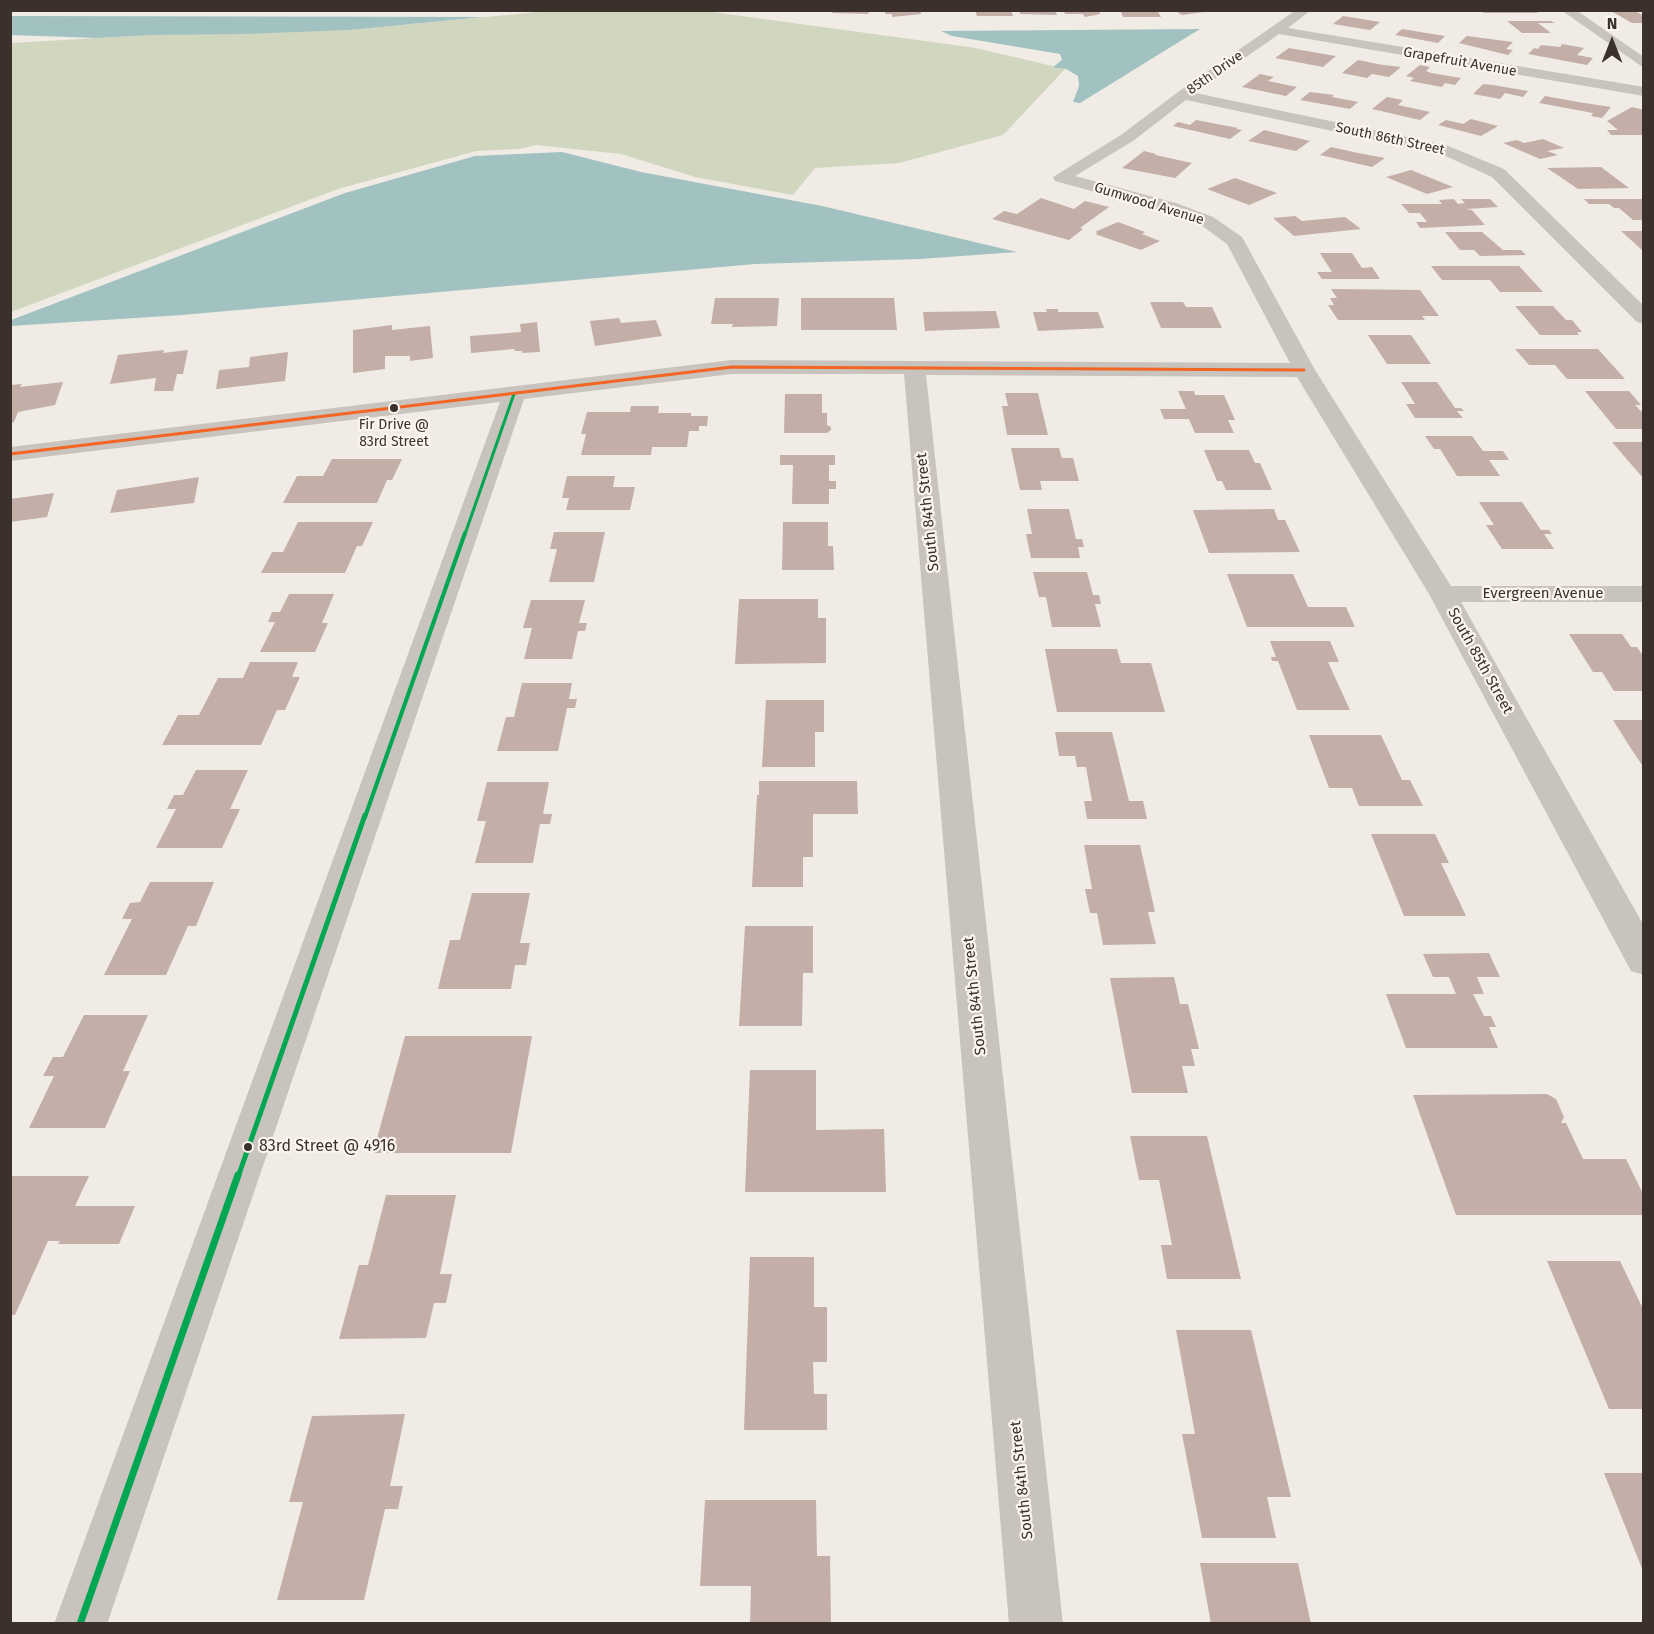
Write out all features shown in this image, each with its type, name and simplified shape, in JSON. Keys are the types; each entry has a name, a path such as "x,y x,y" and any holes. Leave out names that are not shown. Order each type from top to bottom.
{"street":[{"name":"85th Drive","path":"1127,138 1183,95 1305,10"},
{"path":"1567,10 1644,64"},
{"name":"Grapefruit Avenue","path":"1277,30 1644,92"},
{"name":"South 86th Street","path":"1183,95 1446,150 1498,173 1644,318"},
{"name":"Gumwood Avenue","path":"1127,138 1061,177 1170,207 1207,221 1235,241 1304,370"},
{"path":"10,454 732,368 1304,370"},
{"name":"South 84th Street","path":"914,369 1036,1623"},
{"name":"South 85th Street","path":"1304,370 1443,594 1644,960"},
{"path":"80,1623 514,394"},
{"name":"Evergreen Avenue","path":"1443,594 1644,594"}],"green space":[{"path":"549,11 705,11 976,48 1065,69 1003,135 899,163 815,168 793,195 695,177 621,154 536,145 519,149 476,151 338,189 11,312 11,43 152,35 350,30"}],"water":[{"path":"11,16 484,17 350,30 97,38 11,35"},
{"path":"1200,29 1080,103 1073,102 1079,86 1078,76 1066,69 1053,67 1062,60 1060,54 952,36 941,31"},
{"path":"562,152 641,172 822,206 1017,252 920,259 755,264 182,315 11,326 11,320 345,193 475,156"}],"building":[{"path":"834,10 870,10 868,14 832,13"},
{"path":"885,10 920,10 921,14 892,17 892,14 885,14"},
{"path":"975,10 1011,10 1013,16 977,16"},
{"path":"1019,10 1055,10 1057,15 1020,14"},
{"path":"1063,10 1099,10 1100,14 1085,17 1083,14 1065,14"},
{"path":"1120,10 1157,10 1161,17 1123,17"},
{"path":"1174,10 1204,10 1204,12 1182,15"},
{"path":"1481,10 1535,10 1538,13 1484,13"},
{"path":"1611,11 1635,11 1644,16 1644,23 1632,23"},
{"path":"1343,16 1380,22 1370,30 1333,24"},
{"path":"1507,21 1551,21 1555,23 1538,23 1551,33 1522,33"},
{"path":"1402,29 1445,36 1438,43 1395,35"},
{"path":"1467,36 1513,42 1506,49 1513,50 1508,55 1459,43"},
{"path":"1562,44 1584,48 1577,55 1593,58 1587,65 1528,54 1541,45 1560,47"},
{"path":"1289,48 1336,56 1323,67 1275,58"},
{"path":"1358,60 1401,67 1389,77 1372,74 1367,78 1342,73"},
{"path":"1420,65 1430,67 1426,71 1431,73 1461,78 1455,85 1445,83 1442,87 1410,81 1414,78 1406,76"},
{"path":"1260,74 1274,77 1268,81 1297,87 1286,96 1242,87"},
{"path":"1483,84 1528,91 1523,97 1505,93 1500,99 1473,94"},
{"path":"1310,92 1334,95 1332,97 1358,102 1350,109 1300,100"},
{"path":"1545,96 1611,107 1602,118 1591,116 1593,113 1539,103"},
{"path":"1387,97 1403,100 1398,105 1430,112 1420,120 1372,109"},
{"path":"1632,107 1644,110 1644,135 1611,135 1607,130 1618,130 1607,121"},
{"path":"1471,119 1498,126 1481,136 1438,125 1446,120 1463,124"},
{"path":"1196,120 1242,130 1230,139 1173,126 1178,122 1190,125"},
{"path":"1264,130 1310,141 1296,151 1248,141"},
{"path":"1543,139 1564,148 1547,151 1558,155 1540,159 1503,143 1517,140 1524,143"},
{"path":"1331,147 1385,158 1372,167 1320,155"},
{"path":"1144,151 1192,163 1175,178 1122,168"},
{"path":"1601,167 1629,188 1578,189 1547,168"},
{"path":"1411,170 1453,187 1427,194 1386,177"},
{"path":"1235,178 1277,193 1249,205 1207,189"},
{"path":"1041,198 1074,209 1085,201 1109,207 1080,228 1083,229 1069,240 992,219 1004,211 1017,214"},
{"path":"1454,199 1458,204 1465,203 1461,199 1490,199 1498,207 1466,209 1472,210 1485,225 1420,228 1416,222 1427,222 1420,213 1409,213 1401,204 1442,204 1439,200"},
{"path":"1584,199 1642,199 1644,220 1633,220 1619,208 1614,208 1609,204 1589,204"},
{"path":"1295,216 1302,221 1345,217 1361,229 1294,236 1273,218"},
{"path":"1118,222 1145,232 1142,234 1160,241 1141,250 1095,234"},
{"path":"1621,231 1644,231 1644,250 1642,250"},
{"path":"1445,232 1482,232 1503,250 1521,250 1526,255 1480,256 1474,250 1460,250"},
{"path":"1320,253 1352,253 1362,268 1372,267 1380,279 1322,279 1317,272 1332,272"},
{"path":"1431,266 1519,266 1543,292 1500,292 1490,280 1442,280"},
{"path":"1331,289 1420,290 1439,316 1422,316 1425,320 1338,320 1328,305 1334,305 1330,298 1337,298"},
{"path":"715,298 779,298 777,326 732,327 733,324 711,324"},
{"path":"801,298 894,298 897,330 801,330"},
{"path":"1150,302 1183,302 1186,307 1212,307 1222,328 1161,328"},
{"path":"1515,306 1553,306 1566,320 1572,320 1582,332 1577,332 1579,335 1540,335"},
{"path":"1046,309 1058,309 1058,312 1098,312 1104,328 1038,331 1033,312 1047,312"},
{"path":"996,311 1000,328 925,331 923,312"},
{"path":"619,318 621,323 656,320 662,336 595,346 590,321"},
{"path":"537,322 540,352 522,353 514,349 471,353 470,336 521,332 520,324"},
{"path":"392,325 392,330 430,326 433,358 410,361 410,356 385,356 385,369 353,373 353,330"},
{"path":"1368,335 1411,335 1431,364 1387,364"},
{"path":"1515,349 1598,349 1625,379 1567,379 1555,365 1529,365"},
{"path":"164,350 163,353 188,350 183,374 177,374 173,391 154,391 156,378 110,384 118,355"},
{"path":"288,352 285,381 216,389 219,370 249,367 250,357"},
{"path":"63,382 55,405 18,412 14,422 10,423 10,385 22,384 20,387"},
{"path":"1401,382 1437,382 1455,408 1461,408 1464,411 1457,411 1463,418 1415,418 1406,404 1415,404"},
{"path":"1178,391 1194,391 1195,395 1224,395 1235,420 1228,420 1234,433 1195,433 1189,419 1164,419 1160,409 1186,409"},
{"path":"1585,391 1629,391 1641,405 1635,405 1644,414 1644,429 1616,429"},
{"path":"1005,393 1038,393 1048,435 1007,435 1002,406 1008,406"},
{"path":"785,394 822,394 822,413 827,413 827,425 831,427 831,430 827,433 784,433"},
{"path":"631,406 659,406 658,413 691,413 691,416 708,416 707,426 699,426 699,431 689,431 687,447 652,447 651,455 581,455 586,434 581,434 587,412 630,412"},
{"path":"1425,436 1472,436 1483,451 1503,451 1509,460 1489,460 1500,476 1457,476 1440,449 1434,449"},
{"path":"1612,442 1644,442 1644,479 1624,456"},
{"path":"1011,448 1059,448 1062,458 1073,458 1079,481 1040,481 1042,490 1020,490"},
{"path":"1204,450 1249,450 1255,463 1260,463 1272,490 1226,490 1222,481 1217,481"},
{"path":"780,455 835,455 835,465 829,465 829,481 836,481 836,489 829,489 829,504 792,504 793,465 780,465"},
{"path":"332,459 402,459 392,480 387,480 377,503 283,503 297,476 323,476"},
{"path":"567,476 615,476 613,487 635,487 630,510 566,510 569,498 562,498"},
{"path":"199,477 194,503 110,513 117,490"},
{"path":"54,493 47,517 10,522 10,499"},
{"path":"1479,502 1522,502 1541,530 1549,530 1552,534 1544,534 1554,549 1502,549 1486,525 1494,525"},
{"path":"1027,509 1069,509 1076,539 1082,539 1084,547 1078,547 1080,558 1031,558 1026,534 1032,534"},
{"path":"1274,509 1278,520 1285,520 1300,552 1209,553 1193,510"},
{"path":"298,522 373,522 362,546 357,546 345,573 261,573 272,552 283,552"},
{"path":"783,522 828,522 828,546 833,546 834,570 782,570"},
{"path":"554,532 605,532 594,582 549,582 557,549 550,549"},
{"path":"1033,572 1087,572 1093,595 1099,595 1101,604 1095,604 1101,627 1052,627 1046,597 1039,597"},
{"path":"1227,574 1293,574 1308,607 1346,607 1355,627 1247,627"},
{"path":"289,594 334,594 322,623 328,623 315,652 260,652 275,622 268,622 272,612 280,612"},
{"path":"739,599 818,599 818,618 826,618 826,663 735,664"},
{"path":"531,600 585,600 579,623 587,623 585,631 578,631 572,659 524,659 532,628 523,628"},
{"path":"1569,634 1622,634 1631,647 1637,647 1644,657 1644,691 1614,691 1602,672 1593,672"},
{"path":"1270,641 1330,641 1339,662 1328,662 1350,710 1297,710 1278,661 1272,661 1271,657 1276,657"},
{"path":"1045,649 1117,649 1121,663 1151,663 1165,712 1057,712"},
{"path":"250,662 298,662 292,677 300,677 285,710 277,710 261,745 162,745 178,715 199,715 218,678 243,678"},
{"path":"522,683 572,683 569,699 577,699 575,708 567,708 558,751 497,751 506,717 514,717"},
{"path":"766,700 824,700 824,732 815,732 815,767 762,767"},
{"path":"1613,720 1644,720 1644,768 1628,744"},
{"path":"1055,732 1112,732 1129,801 1143,801 1147,819 1087,819 1084,801 1092,801 1086,767 1077,767 1075,756 1059,756"},
{"path":"1309,735 1381,735 1402,780 1410,780 1423,806 1359,806 1352,788 1329,788"},
{"path":"196,770 248,770 230,809 240,809 222,848 156,848 176,809 167,809 174,795 183,795"},
{"path":"759,781 857,781 858,814 813,814 813,857 803,857 803,887 752,887"},
{"path":"487,782 549,782 543,814 552,814 550,824 540,824 533,863 475,863 486,821 477,821"},
{"path":"1371,834 1435,834 1449,863 1441,863 1466,916 1404,916"},
{"path":"1084,845 1140,845 1155,912 1148,912 1156,944 1103,945 1097,913 1090,913 1085,889 1092,889"},
{"path":"150,882 214,882 196,926 188,926 166,975 104,975 132,919 122,919 130,903 140,902"},
{"path":"472,893 530,893 520,943 530,943 526,965 515,965 511,989 438,989 450,940 460,940"},
{"path":"745,926 813,926 813,973 803,973 802,1026 739,1026"},
{"path":"1489,953 1500,977 1477,977 1484,994 1473,994 1484,1016 1491,1016 1496,1027 1489,1027 1498,1048 1406,1048 1386,994 1456,994 1449,977 1433,977 1423,954"},
{"path":"1174,977 1180,1004 1188,1004 1199,1049 1191,1049 1195,1066 1182,1066 1188,1093 1132,1093 1110,978"},
{"path":"84,1015 148,1015 123,1071 130,1071 105,1128 29,1128 54,1076 43,1076 53,1057 63,1057"},
{"path":"405,1036 532,1036 511,1153 373,1153"},
{"path":"750,1070 816,1070 816,1130 884,1129 886,1192 745,1192"},
{"path":"1547,1094 1556,1099 1564,1117 1561,1123 1566,1123 1583,1159 1626,1159 1644,1196 1644,1215 1456,1215 1413,1095"},
{"path":"1130,1136 1207,1136 1241,1279 1167,1279 1161,1245 1172,1245 1159,1180 1139,1180"},
{"path":"10,1176 89,1176 75,1206 135,1206 119,1244 58,1244 60,1241 48,1241 15,1315 10,1315"},
{"path":"386,1195 456,1195 440,1274 452,1274 446,1303 434,1303 426,1338 339,1339 359,1265 368,1265"},
{"path":"750,1257 814,1257 814,1307 827,1307 827,1362 813,1362 814,1394 827,1394 827,1430 744,1430"},
{"path":"1547,1261 1620,1261 1644,1311 1644,1409 1609,1409"},
{"path":"1176,1330 1251,1330 1291,1497 1267,1497 1276,1538 1202,1538 1182,1434 1195,1434"},
{"path":"405,1414 390,1486 403,1486 398,1509 385,1509 364,1600 277,1600 303,1502 289,1502 312,1416"},
{"path":"1604,1473 1644,1473 1644,1571 1643,1571"},
{"path":"705,1500 816,1500 817,1556 830,1556 831,1624 750,1624 751,1586 700,1586"},
{"path":"1200,1563 1298,1563 1311,1624 1211,1624"}],"transit line":[{"path":"10,454 732,367 1304,370"},
{"path":"80,1624 514,394"}],"place":[{"name":"Fir Drive @ 83rd Street","path":"394,408"},
{"name":"83rd Street @ 4916","path":"248,1147"}]}
